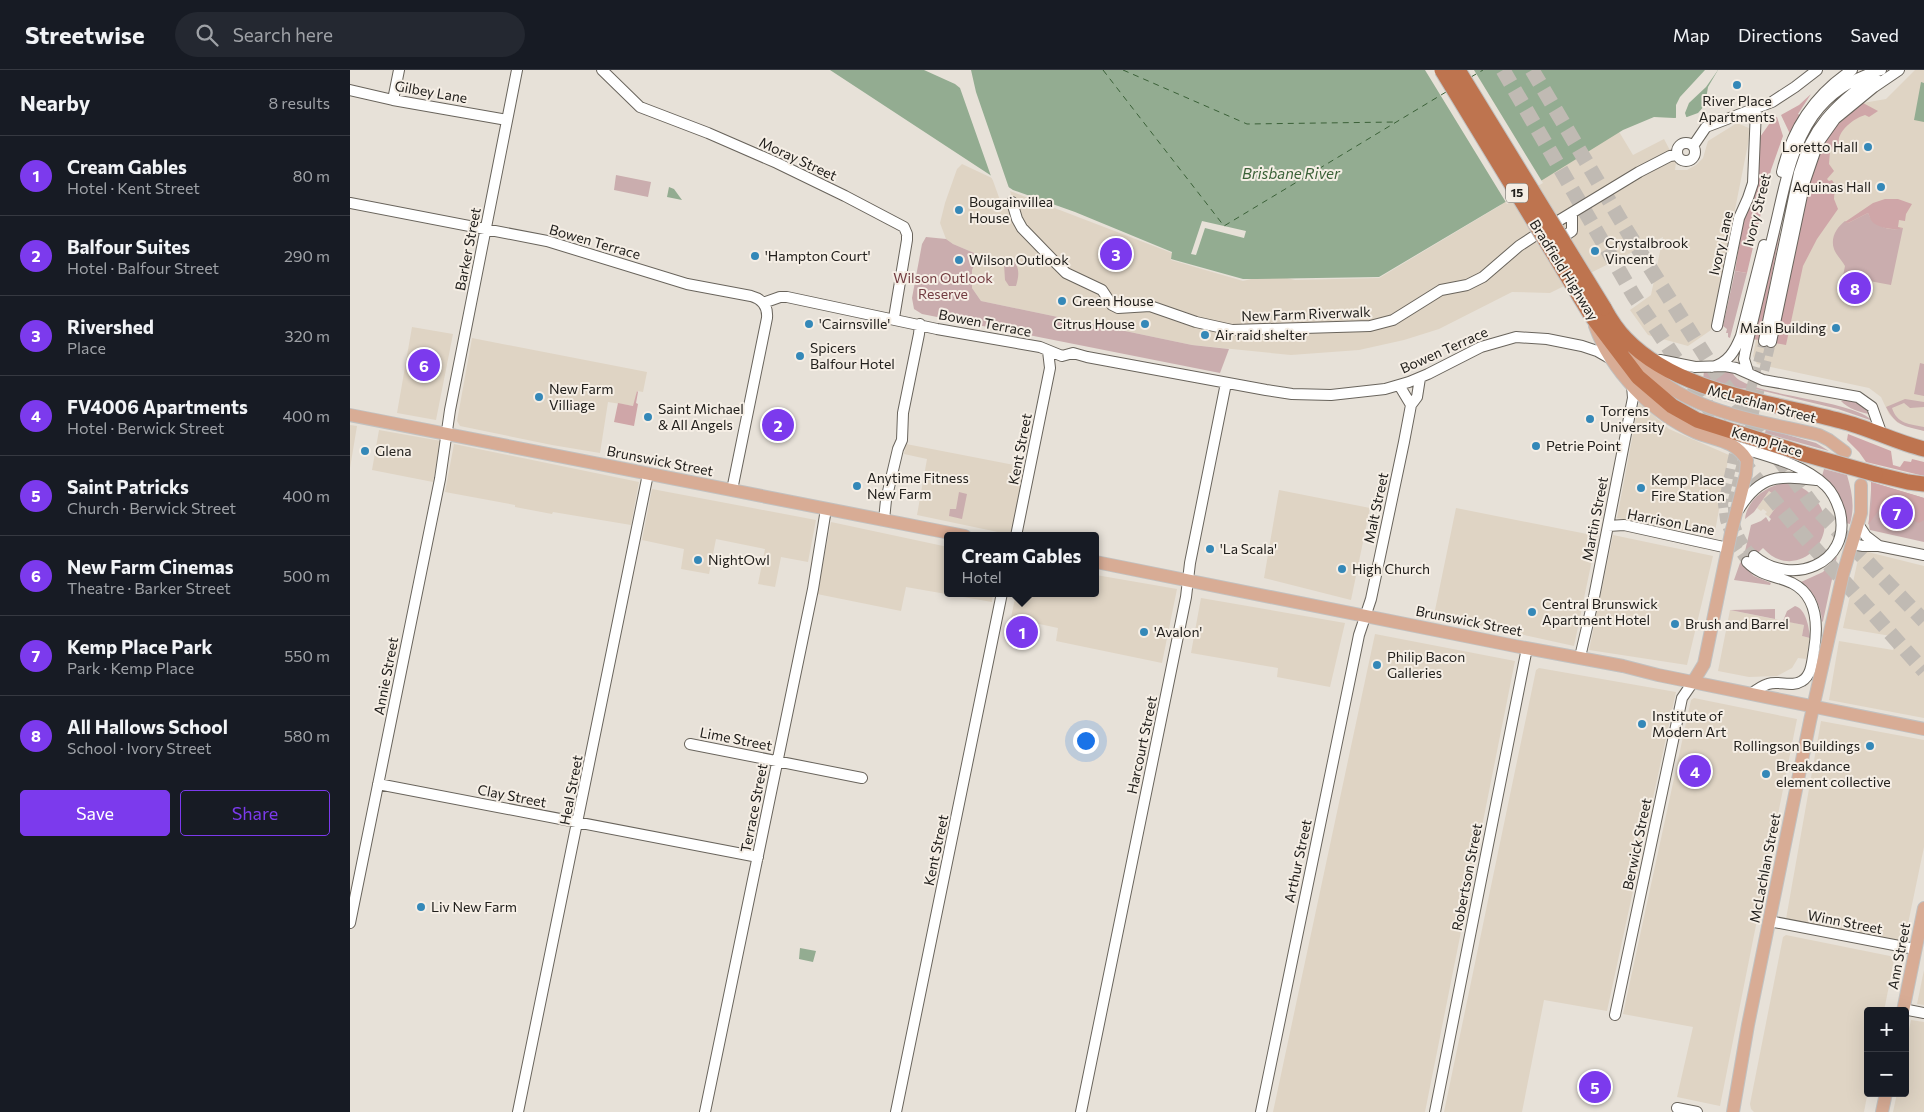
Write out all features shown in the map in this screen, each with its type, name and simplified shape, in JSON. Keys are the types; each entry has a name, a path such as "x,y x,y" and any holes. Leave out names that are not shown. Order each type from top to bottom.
{"highway":[{"name":"Bradfield Highway","path":"1442,70 1627,364"},
{"name":"Bradfield Highway","path":"1458,70 1596,314 1620,332 1632,344"},
{"name":"15","path":"1632,344 1651,359 1686,379 1710,388 1851,423 1924,449"},
{"name":"Kemp Place","path":"1627,364 1649,388 1684,413 1804,454 1921,485"}],"main road":[{"name":"Kemp Place","path":"1596,314 1600,339 1612,359 1632,385 1656,408 1676,423 1705,436 1734,445"},
{"name":"McLachlan Street","path":"1632,344 1641,361 1653,375 1682,396 1724,412 1819,436 1833,442 1845,452"},
{"name":"Brunswick Street","path":"350,416 944,532"},
{"path":"1693,682 1704,664 1728,548 1748,466 1747,460 1734,445"},
{"name":"McLachlan Street","path":"1733,1112 1769,921 1814,706 1843,574 1858,524 1862,504 1861,485"},
{"name":"Brunswick Street","path":"1099,563 1580,658 1924,729"},
{"name":"Ann Street","path":"1904,1007 1924,908"},
{"path":"1882,1112 1885,1097"}],"street":[{"path":"393,100 399,70"},
{"name":"Barker Street","path":"447,434 451,404 517,70"},
{"name":"Moray Street","path":"602,70 640,107 708,133 776,163 904,227 907,240 894,318"},
{"path":"1756,109 1783,96 1817,70"},
{"name":"Ivory Street","path":"1712,367 1724,362 1731,355 1741,336 1784,162 1793,136 1819,96 1838,79 1852,70"},
{"path":"1874,88 1881,77 1881,70"},
{"path":"1881,70 1833,111 1821,124 1811,140 1799,173 1767,342 1805,181 1823,134 1835,119 1899,70"},
{"name":"Ivory Street","path":"1748,372 1744,360 1745,353 1787,178 1802,135 1822,105 1844,86 1858,77 1881,70"},
{"name":"Gilbey Lane","path":"350,90 393,100 507,120"},
{"name":"New Farm Riverwalk","path":"1012,202 1022,228 1066,273 1102,290 1112,305 1118,308 1150,306 1196,322 1232,330 1370,326 1384,324 1393,320 1441,290 1467,285 1483,277 1535,235 1639,172 1670,156 1677,155 1677,148 1682,144 1688,143 1693,146 1706,128 1756,109"},
{"name":"Ivory Lane","path":"1717,326 1739,218 1753,183 1756,109"},
{"name":"Bowen Terrace","path":"350,203 486,229 572,248 687,284 751,296 763,303 780,297 787,297 1040,347 1062,356 1075,353 1087,357 1292,394 1331,395 1362,392 1399,385 1420,378 1481,347 1516,337 1547,339 1582,346 1598,351 1612,359"},
{"path":"1535,235 1543,249 1572,231 1572,213"},
{"path":"732,490 768,318 768,312 763,303"},
{"path":"884,520 886,500 902,440 903,413 920,324"},
{"name":"Kent Street","path":"1017,532 1050,368 1048,351"},
{"path":"1050,368 1062,356"},
{"path":"1651,359 1686,366 1725,366 1748,372 1763,380 1854,396 1864,400 1872,407 1882,435"},
{"name":"Malt Street","path":"1366,616 1375,581 1411,405 1417,397 1420,378"},
{"name":"Harcourt Street","path":"1081,1112 1186,597 1226,383"},
{"path":"1399,385 1411,405"},
{"name":"Martin Street","path":"1580,658 1594,597 1633,398 1632,385"},
{"name":"Annie Street","path":"350,923 440,479 447,434"},
{"name":"Kemp Place","path":"1734,445 1793,466 1820,481"},
{"name":"Heal Street","path":"518,1112 648,474"},
{"path":"1736,514 1751,494 1768,481 1785,477 1820,481 1833,494 1841,519 1840,537 1832,553 1814,567 1792,571 1768,566 1751,559 1763,574 1792,584 1803,592 1812,605 1817,631 1810,669 1806,678 1792,684 1768,684 1751,694"},
{"name":"Terrace Street","path":"705,1112 813,589 826,509"},
{"path":"1858,524 1865,536 1879,546"},
{"name":"Harrison Lane","path":"1608,526 1624,525 1728,548"},
{"path":"1852,544 1879,546 1924,556"},
{"name":"Kent Street","path":"896,1112 1001,597"},
{"name":"Arthur Street","path":"1261,1112 1359,635 1366,616"},
{"name":"Robertson Street","path":"1434,1112 1527,648"},
{"name":"Berwick Street","path":"1615,1015 1682,698 1693,682"},
{"name":"Lime Street","path":"690,744 862,778"},
{"name":"Clay Street","path":"378,784 758,857"},
{"name":"Winn Street","path":"1769,921 1915,950"},
{"path":"1909,1011 1924,1013"},
{"path":"1677,1108 1697,1112"}],"shaded area":[{"path":"1915,70 1924,70 1924,431 1898,423 1889,414 1881,397 1869,388 1757,364 1753,356 1756,340 1775,343 1836,126 1863,103 1886,99"},
{"path":"1811,94 1798,114 1800,115 1790,134 1781,115 1799,105"},
{"path":"1863,103 1878,111 1869,117 1865,115 1851,122 1840,135 1839,144 1830,151 1829,164 1834,171 1827,179 1829,181 1832,180 1835,185 1834,199 1838,209 1817,239 1803,266 1786,345 1775,343 1806,191 1823,143 1836,126"},
{"path":"1777,117 1783,136 1771,170 1747,273 1735,271 1743,221 1758,161 1760,137 1772,120"},
{"path":"1737,123 1751,129 1711,330 1688,346 1648,335 1630,310 1651,295 1663,237 1550,293 1512,292 1439,329 1404,340 1359,350 1291,355 1192,345 981,301 972,288 972,270 979,255 946,239 940,223 957,169 962,164 992,178 1001,203 1012,198 1010,191 1172,253 1171,260 1243,281 1271,274 1295,280 1379,278 1501,205 1486,180 1618,130 1633,155 1664,139 1676,162 1675,170 1687,170 1703,158 1708,141"},
{"path":"1885,199 1898,199 1912,204 1906,214 1905,221 1899,220 1898,227 1903,228 1893,229 1878,225 1872,222 1868,213 1848,223 1845,222 1873,203"},
{"path":"1777,233 1780,233 1759,340 1751,339"},
{"path":"412,327 453,334 436,420 397,413"},
{"path":"472,338 647,372 643,392 637,391 634,406 608,402 600,453 460,426 457,421"},
{"path":"637,391 636,403 638,404 634,426 614,422 618,403 633,406"},
{"name":"Kemp Place Fire Station","path":"1639,402 1669,429 1729,455 1714,537 1617,518"},
{"path":"350,425 357,426 350,468"},
{"path":"379,430 441,441 433,482 372,470"},
{"path":"1848,434 1891,451 1893,465 1900,467 1904,461 1911,462 1912,459 1924,462 1924,476 1866,462 1847,440"},
{"path":"454,444 639,482 631,525 553,512 552,514 445,492"},
{"path":"906,444 1025,467 1013,532 998,532 917,515 927,459 904,454"},
{"path":"1871,482 1924,498 1924,520 1919,523 1906,518 1897,510 1894,501 1887,499 1868,525 1872,502"},
{"path":"652,489 816,520 808,562 781,557 775,587 758,584 765,549 716,539 709,574 681,569 684,549 642,540"},
{"path":"1279,490 1370,508 1351,600 1264,578"},
{"path":"1769,491 1781,500 1769,517 1763,509 1761,511 1757,508"},
{"path":"1456,508 1597,536 1574,646 1434,615"},
{"path":"831,522 944,546 944,594 906,587 901,611 817,594"},
{"path":"1613,535 1713,556 1687,665 1589,650"},
{"path":"1860,550 1924,566 1924,718 1829,700 1839,641 1893,650 1897,637 1843,628"},
{"path":"1099,576 1177,589 1162,663 1056,641 1058,628 1011,618 1015,597 1099,597"},
{"path":"963,597 993,597 992,602"},
{"path":"1201,598 1345,623 1330,687 1277,677 1278,668 1191,653"},
{"path":"1730,610 1804,625 1802,636 1810,638 1806,659 1798,658 1792,668 1777,676 1749,677 1718,671"},
{"path":"1375,634 1515,661 1425,1112 1273,1112"},
{"path":"1539,668 1676,692 1607,1011 1544,1000 1522,1112 1444,1112 1536,670"},
{"path":"1694,698 1797,719 1720,1106 1677,1097 1693,1027 1623,1014 1691,700"},
{"path":"1821,721 1924,740 1924,847 1904,943 1786,919"},
{"path":"1786,935 1890,956 1894,960 1885,1007 1864,1007 1864,1097 1867,1097 1864,1112 1754,1112 1751,1109 1750,1104 1783,937"},
{"path":"1924,970 1924,1005 1917,1004"},
{"path":"1911,1020 1924,1022 1924,1112 1893,1112 1896,1097 1909,1097 1909,1030"}],"green space":[{"path":"616,175 651,182 648,197 614,190"},
{"path":"1868,213 1870,218 1882,227 1903,228 1891,285 1864,280 1864,276 1860,275 1859,279 1843,276 1845,266 1834,249 1834,237 1842,223 1845,221 1848,223"},
{"name":"Wilson Outlook Reserve","path":"926,237 946,239 979,255 972,270 972,288 981,301 1192,345 1229,349 1220,373 922,314 914,309 912,298 922,244"},
{"path":"1013,260 1018,269 1018,279 1016,286 1009,286 1005,280 1004,264"},
{"path":"1735,271 1747,273 1730,338 1728,333 1726,333 1727,329 1723,326"},
{"path":"1920,363 1924,364 1924,396 1914,394"},
{"path":"1722,370 1732,372 1740,380 1755,387 1842,407 1860,413 1873,421 1838,409 1755,389 1733,388 1703,380 1704,371 1715,372"},
{"path":"1848,399 1859,403 1870,414 1854,410 1841,401"},
{"path":"1905,399 1924,402 1924,407 1910,408 1904,403 1892,408 1894,413 1901,420 1909,424 1924,427 1924,431 1897,422 1886,407"},
{"path":"1766,429 1816,443 1829,451 1765,433"},
{"path":"1824,469 1847,475 1852,499 1850,524 1846,523 1846,516 1840,497 1822,476"},
{"path":"1871,482 1924,498 1924,542 1870,530"},
{"path":"1786,483 1803,488 1816,500 1823,514 1825,528 1821,541 1813,551 1802,559 1789,561 1776,558 1763,548 1744,566 1754,576 1771,583 1770,585 1734,580 1740,563 1743,560 1751,525 1766,517 1769,522 1771,519 1769,517 1781,500 1769,491 1754,512 1745,519 1750,505 1754,499 1766,490"},
{"path":"959,492 967,494 962,519 949,516 950,509 956,509"},
{"path":"1837,556 1822,622 1816,600 1810,590 1801,582 1823,572"},
{"path":"1795,606 1804,615 1808,624 1810,638 1802,636 1804,625 1783,621 1787,611"},
{"path":"1775,609 1775,619 1730,610"}],"water":[{"name":"Brisbane River","path":"830,70 1718,70 1708,87 1705,105 1698,113 1687,117 1654,117 1623,130 1379,277 1243,279 1171,259 1172,252 1075,212 1013,190"},
{"path":"1921,82 1924,83 1924,122 1914,120"},
{"path":"669,187 674,189 682,200 667,197"},
{"path":"800,948 816,951 813,962 799,959"}],"pier":[{"path":"924,70 971,70 976,92 1010,191 992,179 960,88"},
{"path":"1425,70 1474,70 1543,183 1507,204"},
{"path":"1705,70 1718,70 1706,87 1689,103 1685,113 1687,119 1676,120 1676,105 1680,97"},
{"path":"1202,221 1246,231 1244,238 1205,228 1196,255 1191,254"}],"ferry route":[{"path":"1103,70 1224,226 1446,92"},
{"path":"1123,70 1247,124 1396,122"},
{"path":"1471,77 1483,70"}],"tunnel":[{"path":"1503,70 1634,296 1726,434"},
{"path":"1532,70 1627,231 1718,376 1812,504 1924,621"},
{"path":"1747,562 1733,542 1725,520 1723,504 1737,440 1764,341"},
{"path":"1754,556 1748,550 1737,531 1733,500 1771,342"},
{"path":"1741,458 1801,533 1924,671"}],"place":[{"name":"River Place Apartments","path":"1737,85"},
{"name":"Loretto Hall","path":"1868,147"},
{"name":"Aquinas Hall","path":"1881,187"},
{"name":"Bougainvillea House","path":"959,210"},
{"name":"Crystalbrook Vincent","path":"1595,251"},
{"name":"Rivershed","path":"1116,254"},
{"name":"'Hampton Court'","path":"755,256"},
{"name":"Wilson Outlook","path":"959,260"},
{"name":"All Hallows School","path":"1855,288"},
{"name":"Green House","path":"1062,301"},
{"name":"'Cairnsville'","path":"809,324"},
{"name":"Citrus House","path":"1145,324"},
{"name":"Main Building","path":"1836,328"},
{"name":"Air raid shelter","path":"1205,335"},
{"name":"Spicers Balfour Hotel","path":"800,356"},
{"name":"New Farm Cinemas","path":"424,365"},
{"name":"New Farm Villiage","path":"539,397"},
{"name":"Saint Michael & All Angels","path":"648,417"},
{"name":"Torrens University","path":"1590,419"},
{"name":"Balfour Suites","path":"778,425"},
{"name":"Petrie Point","path":"1536,446"},
{"name":"Glena","path":"365,451"},
{"name":"Anytime Fitness New Farm","path":"857,486"},
{"name":"Kemp Place Fire Station","path":"1641,488"},
{"name":"Kemp Place Park","path":"1897,513"},
{"name":"'La Scala'","path":"1210,549"},
{"name":"NightOwl","path":"698,560"},
{"name":"High Church","path":"1342,569"},
{"name":"Central Brunswick Apartment Hotel","path":"1532,612"},
{"name":"Brush and Barrel","path":"1675,624"},
{"name":"Cream Gables","path":"1022,632"},
{"name":"'Avalon'","path":"1144,632"},
{"name":"Philip Bacon Galleries","path":"1377,665"},
{"name":"Institute of Modern Art","path":"1642,724"},
{"name":"Rollingson Buildings","path":"1870,746"},
{"name":"FV4006 Apartments","path":"1695,771"},
{"name":"Breakdance element collective","path":"1766,774"},
{"name":"Liv New Farm","path":"421,907"},
{"name":"Saint Patricks","path":"1595,1087"}]}
